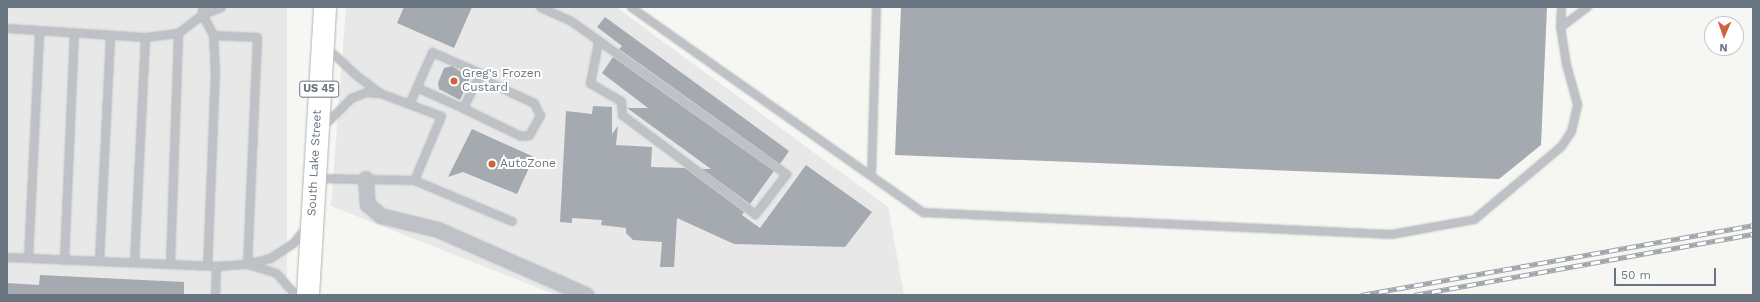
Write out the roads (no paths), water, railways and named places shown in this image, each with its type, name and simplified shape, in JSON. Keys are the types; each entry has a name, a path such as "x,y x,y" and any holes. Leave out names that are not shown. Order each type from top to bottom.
{"main road":[{"name":"South Lake Street","path":"308,295 316,134 325,7"}],"street":[{"path":"366,179 368,205 381,216 438,230 586,295"}],"lane":[{"path":"7,28 145,37 178,33 206,7"},
{"path":"202,11 221,7"},
{"path":"540,7 570,21 786,174 755,214 622,115 621,102 590,83 598,42"},
{"path":"631,7 923,212 1391,234 1474,219 1561,146 1571,132 1577,104 1566,64 1560,27 1561,7"},
{"path":"871,175 876,7"},
{"path":"1560,27 1587,7"},
{"path":"202,11 213,35 215,70 207,265"},
{"path":"28,258 39,30"},
{"path":"64,260 74,33"},
{"path":"170,264 178,33"},
{"path":"99,261 110,35"},
{"path":"213,35 257,37 247,264"},
{"path":"134,262 145,37"},
{"path":"322,44 356,76 380,93 441,116 414,180"},
{"path":"409,104 416,87 432,52 480,73 489,82 534,103 540,115 529,135 521,136 416,87"},
{"path":"463,108 480,73"},
{"path":"316,134 335,111 351,98 366,92 380,93"},
{"path":"314,178 414,180 512,221"},
{"path":"7,257 216,266 247,264 270,258 282,252 304,230 312,217"},
{"path":"247,264 276,273 296,295"},
{"path":"215,295 216,266"}],"railway":[{"path":"1361,295 1753,225"},
{"path":"1414,295 1753,234"}],"place":[{"name":"Greg's Frozen Custard","path":"454,81"},
{"name":"AutoZone","path":"492,164"}]}
